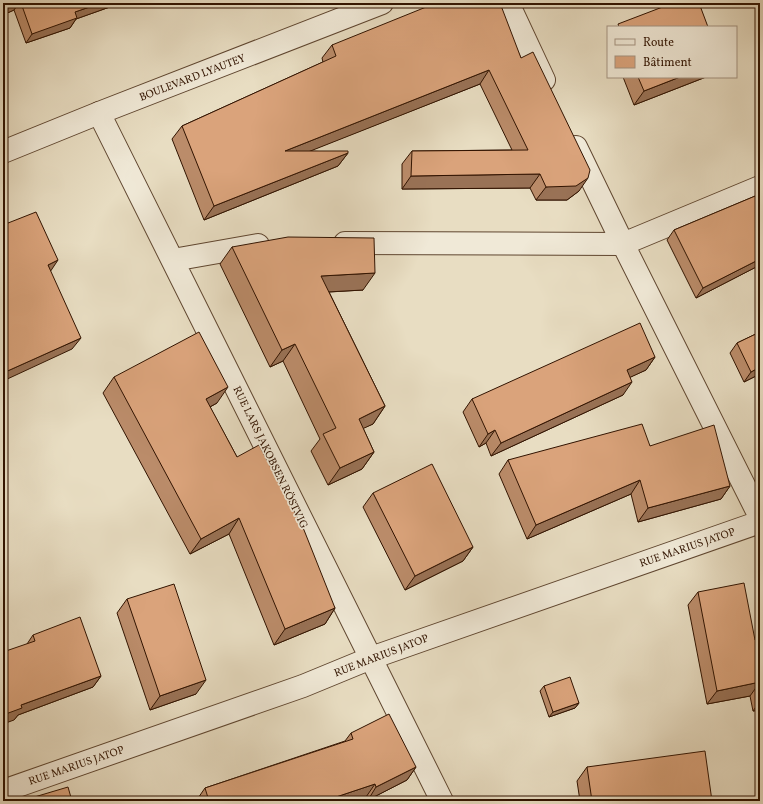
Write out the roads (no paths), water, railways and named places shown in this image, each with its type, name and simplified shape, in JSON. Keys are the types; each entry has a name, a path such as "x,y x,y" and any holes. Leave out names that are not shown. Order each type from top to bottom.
{"street":[{"name":"BOULEVARD LYAUTEY","path":"3,152 382,3"},
{"path":"508,3 552,95"},
{"name":"RUE LARS JAKOBSEN RÖSTVIG","path":"99,113 442,801"},
{"path":"569,131 623,244 760,518"},
{"path":"322,242 623,244 760,187"},
{"path":"173,260 275,242"},
{"name":"RUE MARIUS JATOP","path":"3,791 303,686 370,658 760,522"}]}
